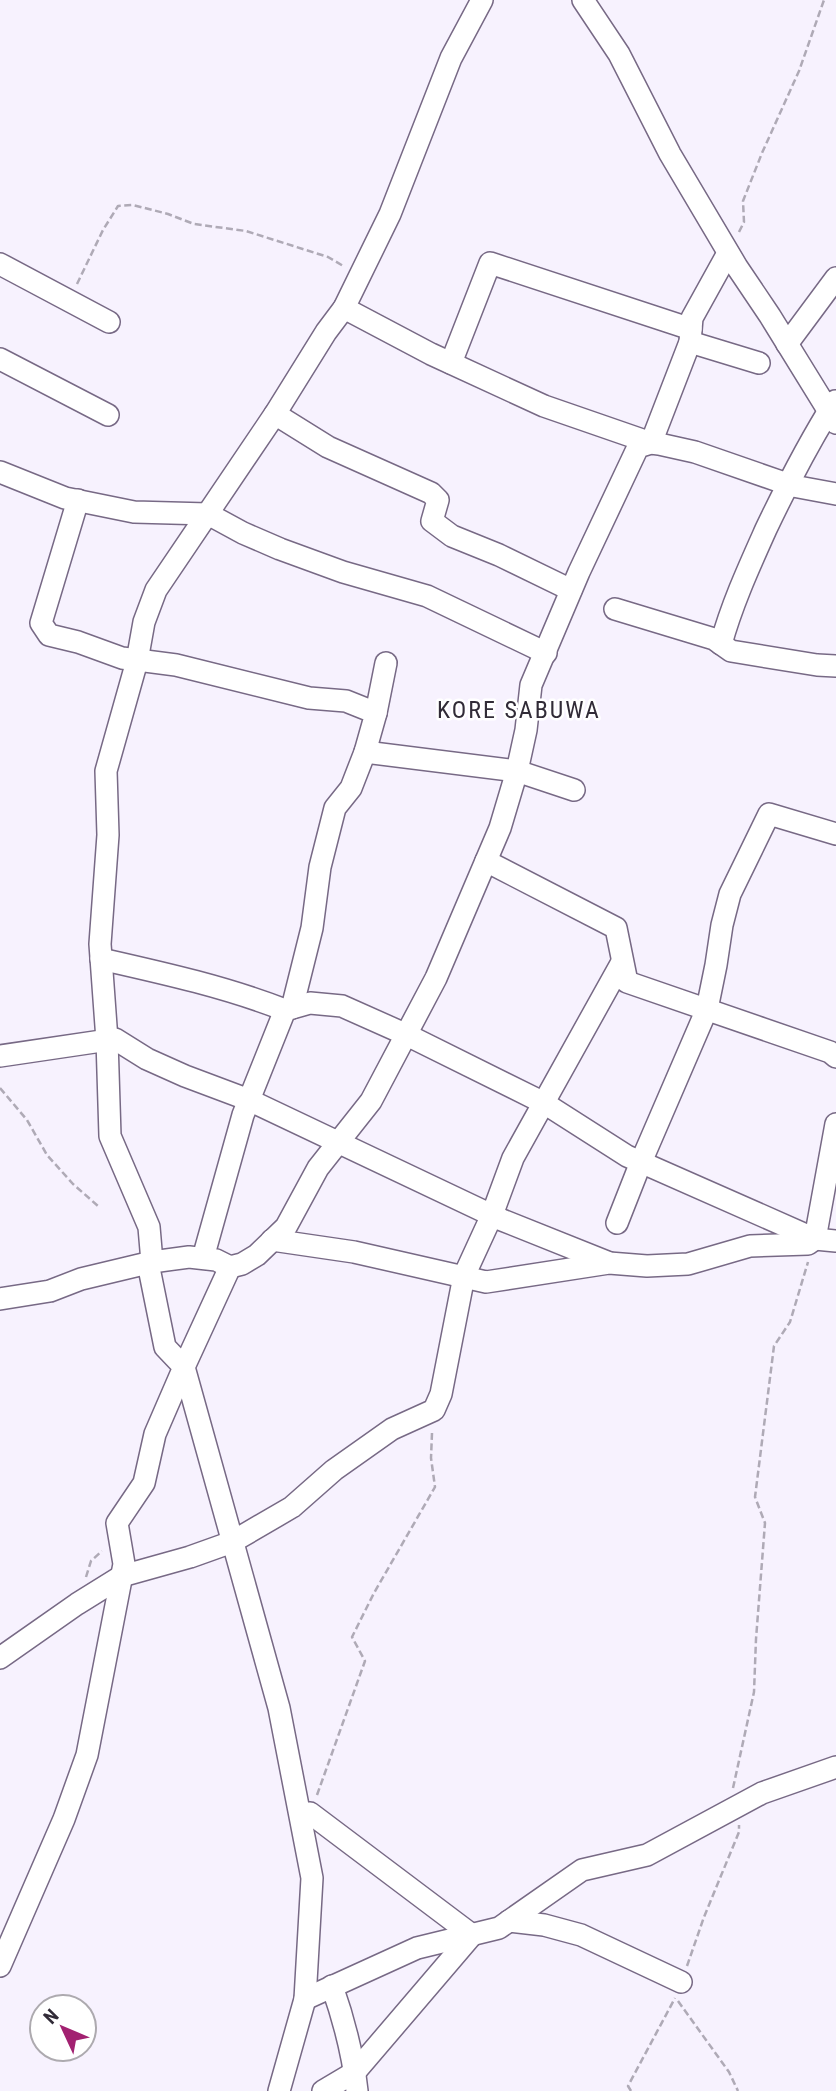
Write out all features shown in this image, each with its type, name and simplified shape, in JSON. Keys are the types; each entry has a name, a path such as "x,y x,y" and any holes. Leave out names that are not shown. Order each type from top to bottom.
{"street":[{"path":"279,2091 305,1999 312,1878 279,1709 184,1367 165,1347 149,1268 152,1262 149,1227 110,1136 100,944 108,835 106,771 138,661 144,622 156,590 344,308 390,214 451,58 482,0"},
{"path":"583,0 619,54 670,154 728,253 834,411 787,484 729,613 721,644"},
{"path":"650,443 691,335 692,318 728,253"},
{"path":"451,363 490,263 691,335 759,363"},
{"path":"0,264 109,322"},
{"path":"787,344 836,278"},
{"path":"344,308 451,363 544,406 636,440 695,452 787,484 836,494"},
{"path":"0,359 108,415"},
{"path":"275,414 328,447 431,493 438,500 432,521 452,536 499,555 571,590"},
{"path":"0,1299 50,1291 81,1279 189,1256 216,1260 230,1267 242,1264 257,1255 286,1227 318,1168 372,1101 436,978 500,828 526,730 531,685 571,590 638,447 650,443"},
{"path":"0,472 65,498 134,512 208,514 280,549 343,572 428,596 545,653"},
{"path":"78,500 41,623 49,635 122,658 176,665 309,698 346,701 376,713"},
{"path":"615,609 714,639 731,651 836,666"},
{"path":"203,1258 243,1115 289,1009 312,928 320,867 335,808 351,788 365,752 386,663"},
{"path":"365,752 517,771 574,790"},
{"path":"617,1223 707,1009 730,894 769,814 836,834"},
{"path":"486,861 616,928 626,982 830,1052 836,1057"},
{"path":"101,959 175,976 289,1009 310,1003 342,1006 544,1103 627,1156 828,1243"},
{"path":"0,1658 122,1576 232,1542 292,1507 334,1471 392,1429 434,1410 441,1394 464,1276 492,1215 513,1158 622,962"},
{"path":"0,1056 114,1039 147,1059 249,1100 492,1215 609,1263"},
{"path":"828,1243 836,1124"},
{"path":"272,1240 354,1252 486,1282 609,1263 647,1266 688,1264 750,1246 828,1243"},
{"path":"0,1966 64,1819 87,1755 124,1564 117,1523 144,1483 155,1434 230,1267"},
{"path":"305,1999 416,1948 499,1928 582,1870 647,1855 762,1793 836,1767"},
{"path":"310,1813 472,1934"},
{"path":"509,1921 544,1925 581,1935 678,1990"},
{"path":"323,2091 356,2082 472,1934"},
{"path":"332,1986 343,2018 356,2082"}],"path":[{"path":"728,253 744,222 743,201 799,71 824,0"},
{"path":"70,301 103,230 118,206 134,205 194,224 246,231 328,257 360,276"},
{"path":"0,1088 27,1121 47,1155 73,1184 98,1206"},
{"path":"631,2091 628,2086 678,1990 739,1832 740,1805 733,1787 754,1692 765,1523 755,1497 774,1346 790,1322 828,1243"},
{"path":"310,1813 365,1661 352,1637 435,1487 431,1458 434,1410"},
{"path":"78,1604 91,1561 119,1536"},
{"path":"678,1990 738,2091"}],"district":[{"name":"KORE SABUWA","path":"519,710"}]}
